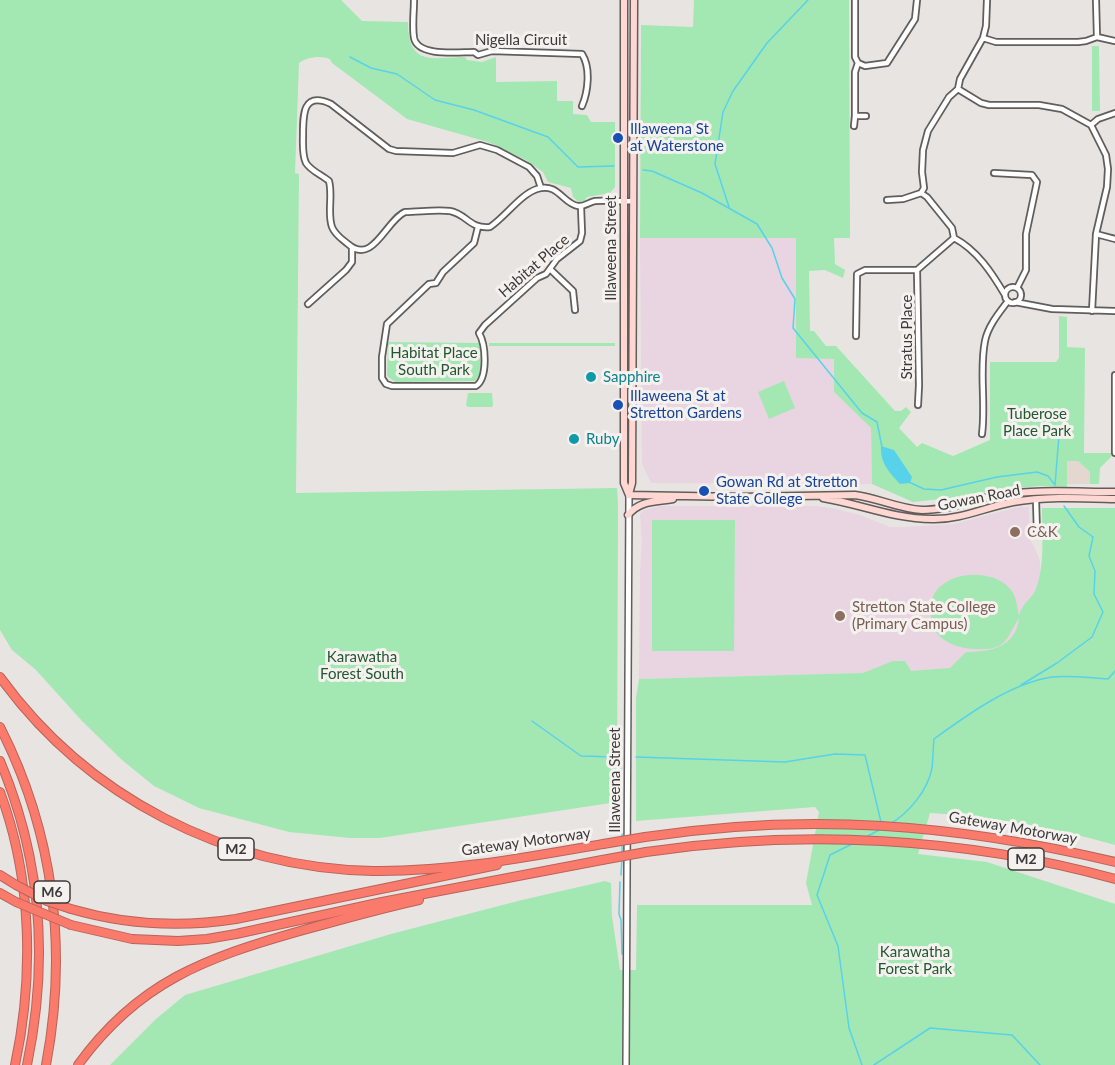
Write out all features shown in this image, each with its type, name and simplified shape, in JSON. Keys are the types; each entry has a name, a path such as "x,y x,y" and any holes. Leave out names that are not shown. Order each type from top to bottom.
{"highway":[{"name":"Gateway Motorway","path":"0,677 23,707 51,737 99,779 134,803 209,840 295,864 374,871 429,868 530,856 645,837 732,826 802,823 937,829 1030,843 1115,862"},
{"name":"M6","path":"0,727 18,765 33,807 53,894 56,990 46,1065"},
{"name":"M6","path":"0,761 26,837 39,910 40,988 27,1065"},
{"path":"0,792 15,839 26,914 25,996 15,1065"},
{"name":"Gateway Motorway","path":"0,893 71,925 132,939 178,941 207,939 382,902 646,852 735,842 802,839 936,845 1020,858 1115,879"},
{"path":"0,875 47,901 99,917 141,924 183,925 214,922 518,861 530,856"},
{"path":"78,1065 106,1030 127,1010 170,980 201,963 245,947 466,887"}],"main road":[{"name":"Illaweena Street","path":"624,0 624,483 629,495"},
{"name":"Illaweena Street","path":"629,495 632,483 634,0"},
{"path":"623,252 632,247"},
{"path":"623,350 632,350"},
{"name":"Gowan Road","path":"629,495 855,495 923,510 1013,494 1115,492"},
{"path":"628,515 632,509 643,503 685,496"},
{"name":"Gowan Road","path":"814,496 856,504 880,513 911,519 933,519 969,514 1015,501 1115,499"}],"street":[{"name":"Nigella Circuit","path":"414,0 414,39 419,47 427,51 474,52 483,56 492,51 582,54 585,59 587,94 582,106"},
{"path":"855,0 855,57 858,63 865,66 882,65 890,60 915,19 917,0"},
{"path":"887,200 903,199 921,193 924,188 923,150 928,131 949,97 958,89 960,79 983,38 987,0"},
{"path":"1096,0 1097,37"},
{"path":"983,38 996,42 1078,42 1097,37 1115,41"},
{"path":"854,126 855,72 858,63"},
{"path":"958,89 981,103 989,105 1039,105 1062,109 1091,125 1106,155 1108,169 1107,187 1096,234 1092,311"},
{"path":"541,188 537,176 530,167 497,150 480,145 453,153 396,152 331,104 322,100 307,104 303,114 305,162 310,169 329,181 331,225 335,234 352,248 363,251 391,226 399,214 405,212 451,211 478,227 490,227 528,193 541,188 560,193 574,206 581,207 595,201 632,201"},
{"path":"1091,125 1098,119 1115,112"},
{"path":"855,116 866,116"},
{"path":"994,173 1026,173 1032,175 1037,183 1026,234 1026,270 1017,288"},
{"path":"921,193 927,197 952,228 954,238"},
{"name":"Habitat Place","path":"478,227 474,243 443,272 436,283 429,284 387,324 382,357 382,378 386,384 392,386 476,386 484,378 484,341 479,333 537,278 551,270 557,259 580,241 581,207"},
{"path":"1096,234 1115,239"},
{"path":"856,336 857,274 866,270 917,270 954,238"},
{"path":"954,238 965,243 997,280 1008,301"},
{"path":"308,304 346,270 352,262 352,248"},
{"path":"551,270 573,291 575,310"},
{"name":"Stratus Place","path":"917,270 918,405"},
{"path":"997,280 1017,288 1035,306"},
{"path":"1005,295 1010,287"},
{"path":"1014,302 1021,294"},
{"path":"1008,301 1052,309 1115,311"},
{"path":"982,434 985,340 991,325 1008,301"},
{"path":"1114,375 1115,453"},
{"name":"Illaweena Street","path":"626,1065 629,495"},
{"path":"1036,500 1036,533"}],"shaded area":[{"path":"640,238 796,238 796,358 834,358 834,392 871,428 872,484 651,483 642,464"},
{"path":"1067,461 1078,461 1090,472 1090,484 1067,484"},
{"name":"Stretton State College (Primary Campus)","path":"661,506 817,506 860,515 890,527 954,524 1018,507 1029,507 1030,539 1040,560 1041,658 1012,669 639,679 642,541 640,514 644,510"}],"green space":[{"name":"Karawatha Forest South","path":"0,0 341,0 362,21 408,22 409,36 417,53 432,58 465,57 467,60 482,62 496,57 496,82 557,81 557,101 573,101 573,114 587,115 591,122 615,122 615,187 610,193 587,197 584,201 579,202 573,197 571,188 548,182 543,172 526,160 488,142 407,119 332,63 330,59 314,57 299,63 295,173 299,174 296,493 617,488 617,802 380,838 350,838 289,832 199,808 154,786 122,760 82,721 36,670 12,650 0,630"},
{"name":"Tuberose Place Park","path":"694,0 849,0 850,238 834,238 835,264 845,270 843,278 825,270 809,271 810,331 814,331 826,346 836,346 895,411 901,411 906,407 911,412 899,428 917,447 922,443 953,456 990,440 990,362 1056,362 1059,358 1059,316 1067,317 1067,347 1085,348 1084,453 1111,453 1111,457 1100,468 1099,484 1090,484 1090,472 1078,461 1067,461 1067,487 1039,486 997,490 913,502 872,484 871,428 834,392 834,359 796,358 796,238 640,238 641,25 693,27"},
{"path":"1092,46 1099,46 1100,111 1092,111"},
{"name":"Habitat Place South Park","path":"388,342 480,343 481,373 475,381 395,382 387,376"},
{"path":"489,343 615,343 615,346 489,346"},
{"path":"784,381 795,408 769,419 758,392"},
{"path":"468,393 492,393 492,407 468,407 466,405"},
{"name":"Karawatha Forest Park","path":"1042,508 1115,508 1115,845 1023,824 930,813 918,854 987,862 1115,904 1115,1065 110,1065 156,1019 185,995 391,934 605,881 611,883 612,916 620,970 636,970 637,905 812,905 806,883 819,812 815,807 636,821 636,698 639,679 863,673 893,661 905,661 911,671 950,668 966,652 993,649 1001,646 1008,642 1017,628 1019,618 1008,638 1000,646 986,649 951,644 934,629 931,613 934,594 943,584 963,576 995,578 1011,590 1016,600 1019,616 1036,589 1041,570"},
{"path":"652,520 735,520 734,651 652,651"}],"water":[{"path":"881,446 894,450 912,477 910,483 900,484 889,471 882,457"}],"waterway":[{"path":"729,207 715,164 723,112 733,91 767,43 808,0"},
{"path":"350,57 371,68 397,74 435,100 474,110 548,137 578,167 614,166"},
{"path":"643,170 652,171 702,193 757,224 772,248 782,278 795,299 793,328 862,413 877,422 882,447"},
{"path":"1055,485 1059,435"},
{"path":"909,482 924,489 941,490 997,477 1037,472 1048,476 1055,485"},
{"path":"1021,685 1057,663 1092,637 1103,612 1094,594 1095,571 1089,556 1093,537 1079,527 1064,506"},
{"path":"890,824 911,807 922,792 932,768 934,739 961,720 1005,693 1037,680 1066,676 1108,679 1115,671"},
{"path":"532,721 581,756 616,757"},
{"path":"620,733 621,793"},
{"path":"636,757 785,762 835,754 865,755 881,822"},
{"path":"621,800 621,806"},
{"path":"618,820 622,825 622,838"},
{"path":"864,838 881,829"},
{"path":"622,843 622,853"},
{"path":"852,844 830,855 817,895 838,946 849,1028 862,1065"},
{"path":"621,875 622,858"},
{"path":"620,882 619,914 622,954"},
{"path":"874,1065 930,1028 1012,1035 1040,1065"}],"place":[{"name":"Illaweena St at Waterstone","path":"618,138"},
{"name":"Sapphire","path":"591,377"},
{"name":"Illaweena St at Stretton Gardens","path":"618,405"},
{"name":"Ruby","path":"574,439"},
{"name":"Gowan Rd at Stretton State College","path":"704,491"},
{"name":"C&K","path":"1015,532"},
{"name":"Stretton State College (Primary Campus)","path":"840,616"}]}
